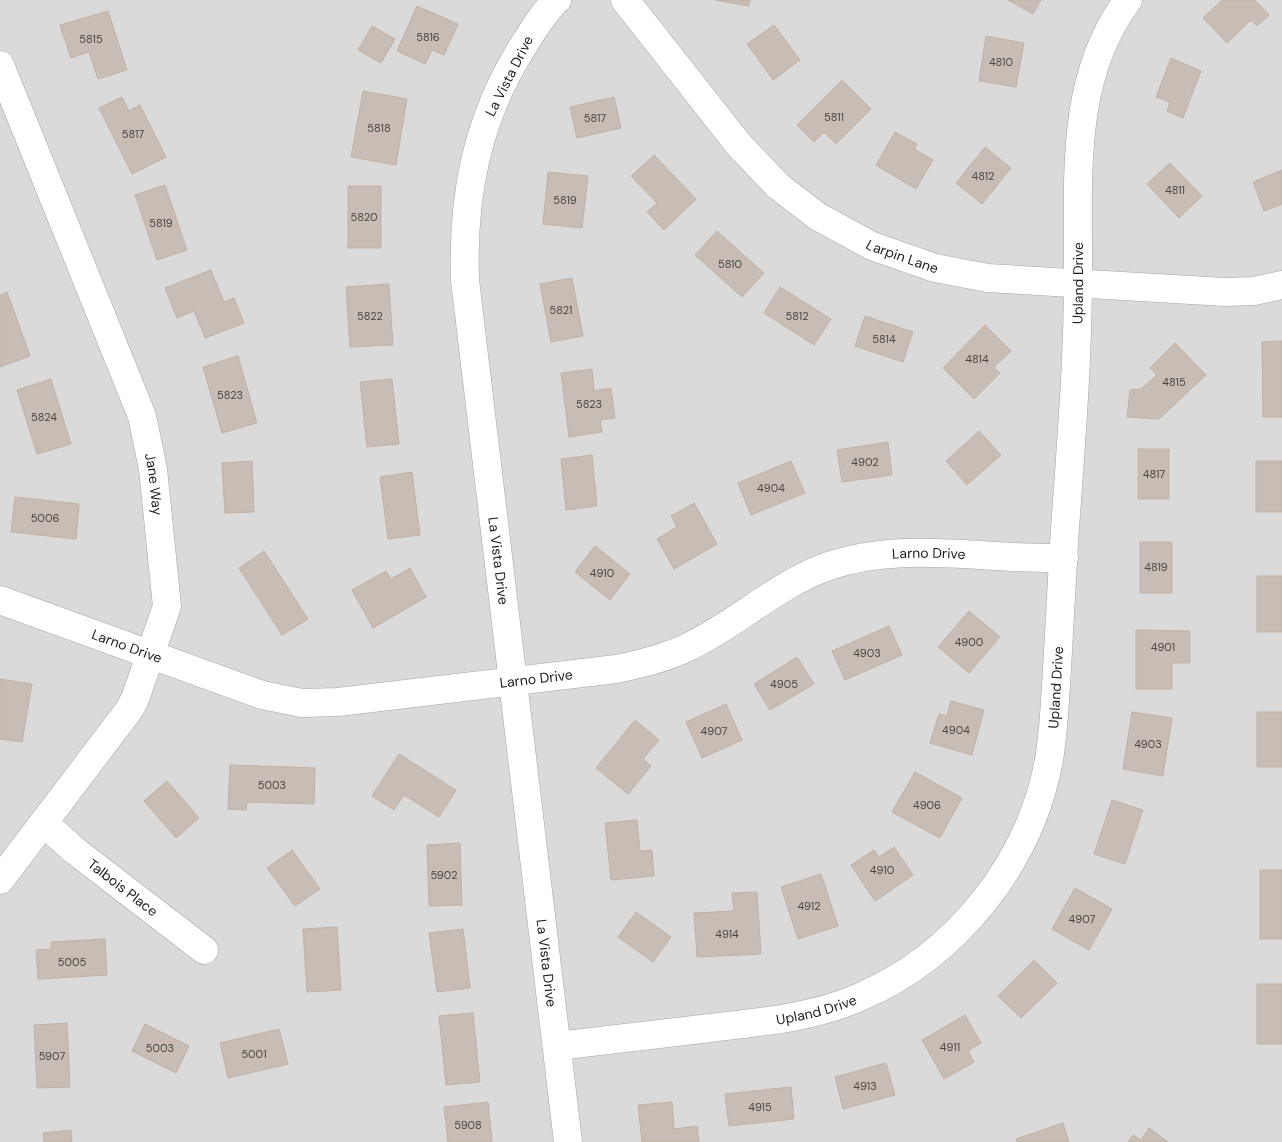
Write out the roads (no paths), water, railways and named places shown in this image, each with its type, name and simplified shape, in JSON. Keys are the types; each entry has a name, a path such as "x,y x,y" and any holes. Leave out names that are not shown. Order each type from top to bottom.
{"street":[{"name":"La Vista Drive","path":"557,0 534,28 514,59 496,96 483,130 474,162 466,202 464,239 465,280 568,1142"},
{"name":"Larpin Lane","path":"625,0 739,145 778,186 817,216 872,246 935,268 988,278 1225,292 1254,291 1282,286"},
{"name":"Upland Drive","path":"557,1046 780,1020 825,1010 860,997 894,980 925,959 954,934 983,903 1007,868 1027,830 1042,790 1053,732 1078,283 1078,151 1083,110 1098,54 1109,31 1128,0"},
{"name":"Jane Way","path":"0,65 142,416 153,469 167,606 135,700 129,710 0,880"},
{"name":"Larno Drive","path":"0,600 262,695 302,703 338,702 616,669 645,663 700,641 795,580 826,567 857,558 910,552 1064,558"},
{"name":"Talbois Place","path":"44,823 74,850 204,950"}]}
